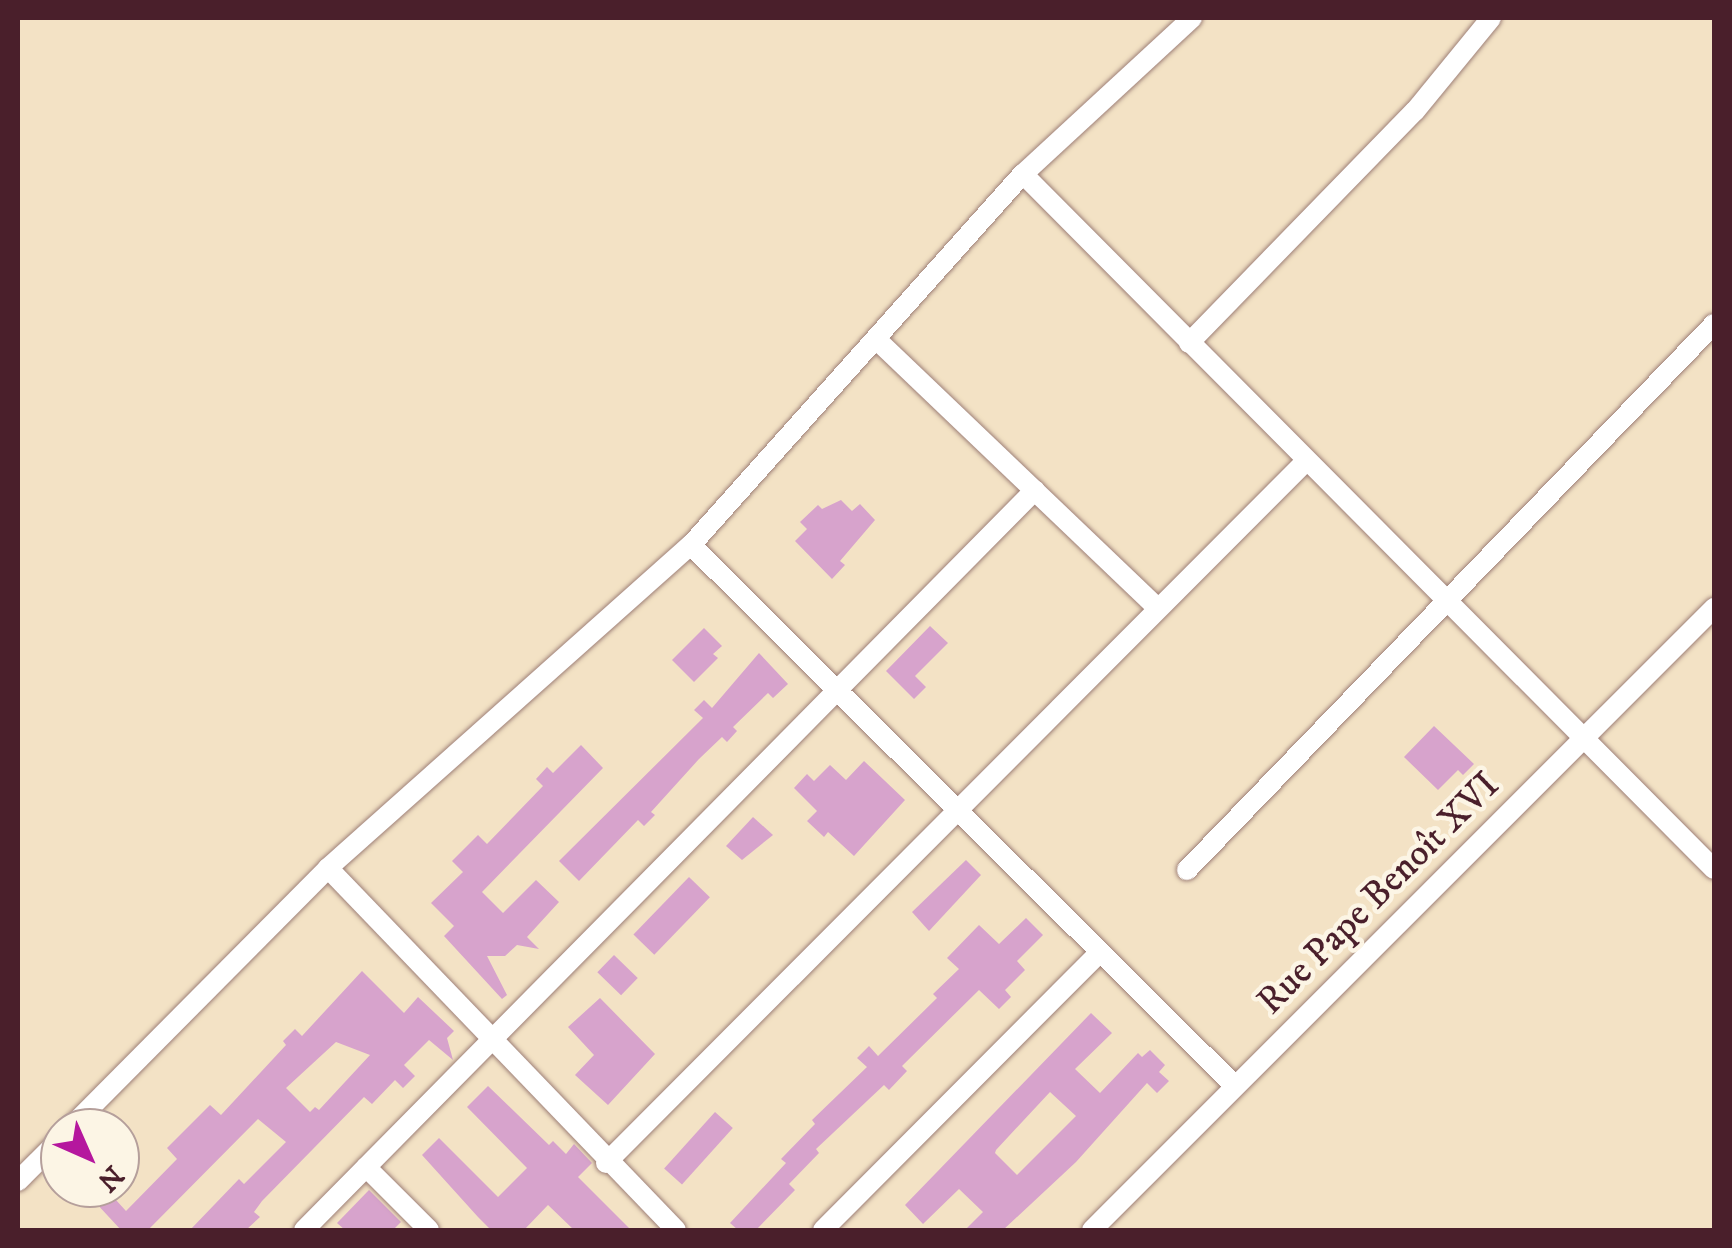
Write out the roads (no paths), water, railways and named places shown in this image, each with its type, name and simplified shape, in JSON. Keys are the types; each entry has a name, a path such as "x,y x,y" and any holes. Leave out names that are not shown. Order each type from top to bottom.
{"street":[{"path":"90,1108 328,868 691,545 878,341 1023,174 1192,18"},
{"path":"1189,342 1415,111 1491,18"},
{"path":"1023,174 1714,870"},
{"path":"1186,870 1714,324"},
{"path":"878,341 1157,608"},
{"path":"606,1163 1306,461"},
{"path":"304,1230 1034,490"},
{"path":"691,545 1235,1086"},
{"name":"Rue Pape Benoît XVI","path":"1092,1230 1714,608"},
{"path":"328,868 606,1163 676,1230"},
{"path":"823,1230 1100,952"},
{"path":"18,1182 40,1159"},
{"path":"366,1167 429,1230"}]}
